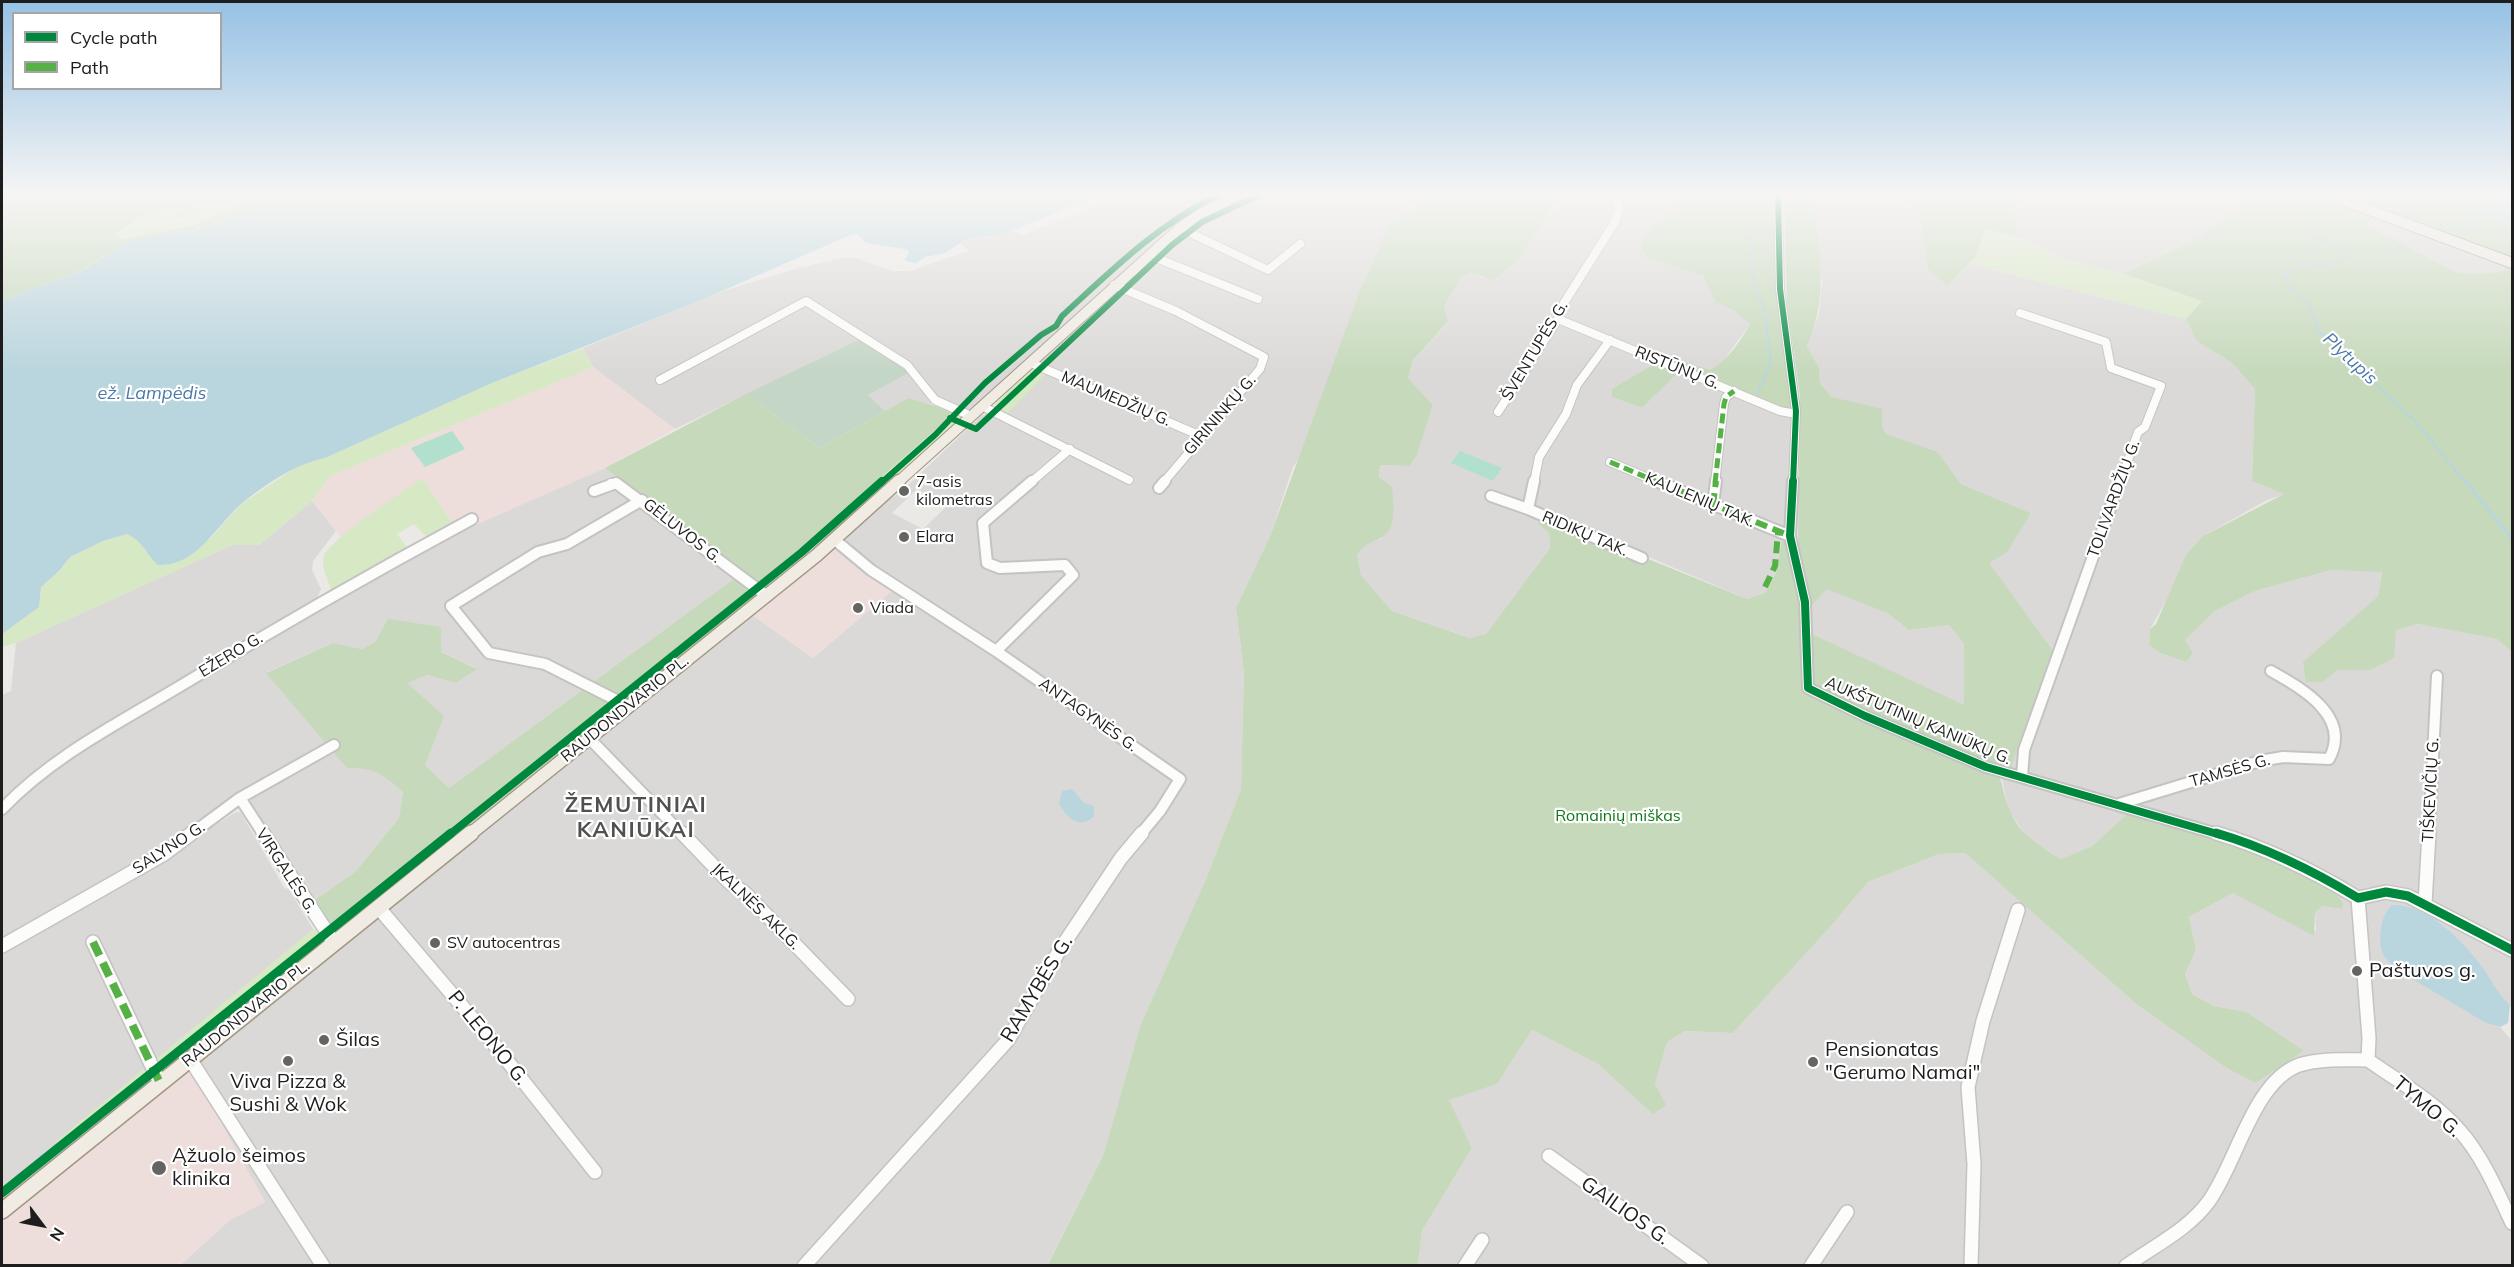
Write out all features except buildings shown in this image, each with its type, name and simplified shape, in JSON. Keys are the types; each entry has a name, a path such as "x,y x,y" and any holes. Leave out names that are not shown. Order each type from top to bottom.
{"main road":[{"name":"RAUDONDVARIO PL.","path":"2,1211 835,540 1149,255"},
{"path":"2491,255 2512,263"}],"street":[{"path":"1149,255 1258,299"},
{"path":"1237,255 1268,270 1286,255"},
{"name":"ŠVENTUPĖS G.","path":"1498,412 1558,319 1564,303 1594,255"},
{"name":"AUKŠTUTINIŲ KANIŪKŲ G.","path":"1779,255 1780,289 1796,414 1790,536 1805,602 1808,688 1955,754 2022,777 2253,844 2308,868 2358,898"},
{"name":"GIRININKŲ G.","path":"1114,285 1176,311 1264,357 1260,369 1159,488"},
{"path":"660,381 807,301 907,365 935,400 971,416"},
{"name":"TOLIVARDŽIŲ G.","path":"2020,313 2106,342 2111,368 2161,386 2145,427 2138,432 2038,709 2024,750 2022,777"},
{"name":"RISTŪNŲ G.","path":"1558,319 1780,411 1796,414"},
{"path":"1528,509 1539,457 1566,414 1577,385 1610,340"},
{"name":"MAUMEDŽIŲ G.","path":"1031,363 1201,436"},
{"path":"1713,505 1724,404 1726,397 1734,391"},
{"path":"982,406 1129,480"},
{"path":"996,651 1073,575 1065,565 999,568 987,563 982,523 1070,449"},
{"name":"KAULENIŲ TAK.","path":"1610,462 1790,536"},
{"name":"GĖLUVOS G.","path":"594,492 613,482 642,500 767,596"},
{"name":"RIDIKŲ TAK.","path":"1491,496 1528,509 1642,558"},
{"path":"628,706 545,664 489,653 451,606 538,552 567,544 642,500"},
{"name":"EŽERO G.","path":"2,809 48,768 104,732 305,610 472,519"},
{"name":"ANTAGYNĖS G.","path":"835,540 871,570 996,651 1180,779"},
{"name":"TAMSĖS G.","path":"2119,804 2283,756 2329,759 2336,751 2338,741 2338,731 2331,720 2301,689 2271,670"},
{"name":"TIŠKEVIČIŲ G.","path":"2425,904 2437,676"},
{"name":"ĮKALNĖS AKLG.","path":"589,738 729,882 745,893 848,999"},
{"name":"SALYNO G.","path":"2,946 164,854 240,798 334,745"},
{"name":"RAMYBĖS G.","path":"804,1266 1008,1040 1059,951 1121,858 1160,811 1180,779"},
{"name":"VIRGALĖS G.","path":"240,798 334,943"},
{"path":"2126,1266 2208,1203 2240,1144 2261,1097 2281,1072 2303,1062 2328,1057 2368,1060 2369,1038 2358,898 2386,892 2408,896 2512,950"},
{"name":"P. LEONO G.","path":"378,908 490,1039 595,1172"},
{"path":"1971,1266 1974,1166 1967,1102 1968,1085 2018,910"},
{"path":"93,942 160,1083"},
{"path":"190,1059 323,1266"},
{"name":"TYMO G.","path":"2368,1060 2425,1099 2459,1131 2490,1175 2512,1223"},
{"name":"GAILIOS G.","path":"1549,1156 1702,1266"},
{"path":"1811,1266 1846,1212"},
{"path":"1465,1266 1482,1240"}],"shaded area":[{"path":"956,255 1143,255 961,420 939,405 908,398 885,411 868,395 909,372 860,339 675,429 593,367 583,348 723,291 798,268 843,258 856,258 892,271 910,271"},
{"path":"1156,255 1378,255 1303,453 1293,467 1270,536 1236,608 1244,673 1241,789 1206,879 1140,1026 1103,1156 1047,1265 179,1266 230,1220 265,1202 190,1068 752,615 813,658 901,583 850,549 846,541 849,534 871,513 903,490 981,416 987,413 1002,418 995,402 1032,370 1037,369 1041,360","holes":["917,489 947,506 923,529 892,513"]},
{"path":"1507,255 1649,255 1648,258 1703,276 1715,302 1733,310 1750,324 1721,364 1710,371 1675,359 1661,361 1612,397 1642,408 1679,372 1796,414 1790,536 1782,535 1776,573 1765,593 1747,599 1644,555 1549,533 1550,548 1486,634 1471,638 1392,611 1361,575 1357,555 1365,543 1381,539 1393,520 1394,501 1379,477 1380,465 1410,466 1417,455 1433,405 1408,378 1413,360 1448,323 1444,306 1462,277 1470,273 1484,278"},
{"path":"1819,255 1926,255 1928,270 1947,286 1967,263 2186,319 2198,341 2232,363 2255,389 2252,481 2285,494 2267,500 2203,536 2150,629 2149,645 2160,653 2186,662 2185,640 2215,611 2255,591 2331,570 2382,571 2378,596 2304,662 2323,682 2338,670 2370,670 2396,630 2418,624 2497,639 2512,652 2512,1007 2502,998 2470,953 2427,915 2486,1023 2500,1027 2512,1041 2512,1265 1418,1266 1422,1231 1472,1148 1448,1100 1497,1084 1532,1030 1598,1064 1653,1113 1655,1084 1667,1042 1685,1031 1733,1033 1868,882 1939,854 1965,853 2135,1003 2228,1069 2256,1083 2304,1051 2247,1012 2214,1006 2192,994 2185,974 2196,950 2189,917 2233,893 2316,931 2315,912 2323,906 2342,909 2128,813 2092,846 2061,859 2028,838 2009,811 1999,766 2054,652 1988,563 2031,513 1961,484 1938,452 1893,438 1886,434 1882,427 1846,401 1832,397 1820,383 1819,368 1807,346 1819,314 1822,282"},
{"path":"2055,255 2162,255 2124,274"},
{"path":"2423,255 2501,255 2511,259 2501,272 2470,274 2455,272"},
{"path":"593,367 675,429 605,468 459,532 422,478 341,537 312,501 330,476"},
{"path":"605,468 742,573 449,788 425,765 406,682 427,675 456,683 476,668 441,652 376,641 362,649 333,643 267,672 328,745 198,827 2,943 2,815 29,788 59,766 313,609 459,532"},
{"path":"312,501 336,531 313,561 312,570 321,589 316,600 56,757 2,802 2,695 11,691 16,643 232,545 259,545"},
{"path":"840,545 898,586 812,658 752,615"},
{"path":"1827,588 1887,613 1909,630 1949,625 1964,644 1964,706 1810,633 1805,611"},
{"path":"333,750 347,768 365,767 384,774 403,792 399,818 356,871 312,902 246,800"},
{"path":"236,812 241,813 285,889 288,888 313,929 323,937 321,941 2,1198 2,951 137,874"},
{"path":"190,1068 265,1202 230,1220 179,1265 2,1266 2,1222"}],"green space":[{"path":"2,255 106,255 82,270 2,301"},
{"name":"Romainių miškas","path":"1376,255 1521,255 1494,280 1470,273 1462,277 1444,306 1448,322 1413,360 1408,378 1433,405 1417,455 1410,466 1380,465 1379,477 1392,487 1394,509 1392,524 1385,535 1366,545 1357,555 1361,575 1392,611 1470,638 1486,634 1550,548 1549,533 1538,523 1542,516 1747,599 1765,593 1776,573 1782,539 1787,541 1800,603 1802,681 1807,692 1818,700 2000,777 2013,817 2026,834 2047,850 2061,859 2092,846 2128,813 2268,856 2336,894 2343,903 2342,909 2323,906 2315,912 2314,936 2233,893 2189,917 2196,950 2185,974 2192,994 2214,1006 2247,1012 2304,1051 2256,1083 2228,1069 2135,1003 1965,853 1939,854 1868,882 1733,1033 1685,1031 1667,1042 1655,1084 1666,1105 1653,1114 1598,1064 1532,1030 1497,1084 1449,1100 1472,1148 1422,1231 1418,1265 1047,1266 1103,1156 1140,1026 1206,879 1241,789 1244,673 1236,608 1270,536 1360,291"},
{"path":"1646,255 1775,255 1778,307 1793,412 1668,360 1675,359 1710,370 1733,350 1750,324 1733,310 1715,302 1703,276 1648,258"},
{"path":"1786,255 1819,255 1821,277 1818,311 1807,346 1819,368 1820,383 1832,397 1882,409 1882,426 1886,434 1938,452 1961,484 2031,513 2007,552 1989,563 2054,652 2011,767 1999,766 1812,686 1810,633 1964,705 1964,644 1949,625 1909,630 1887,613 1827,589 1809,608 1798,547 1800,396 1787,305"},
{"path":"1926,255 1976,255 1947,286 1928,270"},
{"path":"2055,255 2124,274 2202,301 2186,319 1968,263 1976,256"},
{"path":"2162,255 2423,255 2455,272 2470,274 2501,272 2511,259 2501,255 2512,255 2512,652 2497,639 2418,624 2396,630 2394,658 2370,670 2338,670 2323,682 2306,682 2303,662 2378,596 2382,572 2331,570 2255,591 2215,611 2185,640 2193,653 2186,662 2160,653 2149,645 2150,629 2156,624 2186,555 2203,536 2284,494 2252,481 2255,389 2232,363 2197,341 2186,319 2202,301 2124,274"},
{"path":"860,339 910,372 868,395 885,411 820,448 746,394"},
{"path":"583,348 593,367 330,476 312,501 259,545 232,545 16,643 2,647 3,631 39,607 41,587 59,571 70,557 103,541 127,534 139,539 146,552 210,539 240,505 304,462 325,458 492,383"},
{"path":"1656,363 1679,372 1642,408 1612,397 1612,389"},
{"path":"1032,370 1048,372 1006,415 994,408 999,398"},
{"path":"746,394 820,448 908,398 956,412 865,491 873,499 766,586 756,584 605,468"},
{"path":"956,412 963,417 873,499 865,491"},
{"path":"452,431 465,449 425,467 411,448"},
{"path":"1460,451 1502,468 1493,481 1451,463"},
{"path":"422,478 454,525 429,539 414,524 397,534 409,550 332,592 323,564 324,556 329,548 384,504"},
{"path":"735,578 757,596 338,929 328,925 312,902 356,871 399,818 403,792 378,773 347,768 266,673 333,643 362,649 376,641 388,619 441,627 441,652 477,669 456,683 427,675 407,683 444,716 425,765 449,788"},
{"path":"313,929 323,937 321,941 59,1150 54,1143"}],"water":[{"name":"ež. Lampėdis","path":"107,255 804,255 699,301 492,383 325,458 292,470 241,504 205,543 184,559 171,564 158,565 141,544 127,534 103,541 70,557 59,571 41,587 39,607 2,634 2,301 83,270"},
{"name":"ež. Lampėdis","path":"908,255 934,255 925,257 916,263 905,261"},
{"path":"1072,789 1084,803 1094,806 1094,816 1089,820 1079,822 1074,820 1059,803 1062,791"},
{"path":"2392,905 2406,906 2419,911 2445,927 2457,938 2477,960 2510,1005 2508,1023 2500,1027 2486,1023 2394,968 2384,956 2380,937 2382,922"}],"waterway":[{"path":"1751,255 1754,281 1765,313 1771,362 1757,394"},
{"name":"Plytupis","path":"2344,255 2346,259 2329,265 2301,263 2284,275 2292,290 2308,304 2319,331 2414,420 2466,483"},
{"name":"Plytupis","path":"2465,481 2512,539"}],"marked path":[{"path":"1713,505 1724,404 1726,397 1734,391"},
{"path":"1610,462 1790,536"},
{"path":"1765,587 1775,566 1778,533"},
{"path":"93,942 160,1083"}],"cycle path":[{"path":"2,1193 802,552 935,435 985,383 1041,335 1056,326 1062,316 1128,255"},
{"path":"950,418 976,429 1161,255"},
{"path":"1779,255 1780,289 1796,411 1790,536 1805,602 1808,688 1865,716 1986,767 2253,844 2308,868 2358,898 2386,892 2408,896 2512,950"}],"place":[{"name":"7-asis kilometras","path":"904,491"},
{"name":"Elara","path":"904,537"},
{"name":"Viada","path":"858,608"},
{"name":"SV autocentras","path":"435,943"},
{"name":"Paštuvos g.","path":"2357,971"},
{"name":"Šilas","path":"324,1040"},
{"name":"Viva Pizza & Sushi & Wok","path":"288,1061"},
{"name":"Pensionatas \"Gerumo Namai\"","path":"1813,1062"},
{"name":"Ąžuolo šeimos klinika","path":"159,1168"}],"district":[{"name":"ŽEMUTINIAI KANIŪKAI","path":"636,818"}]}
